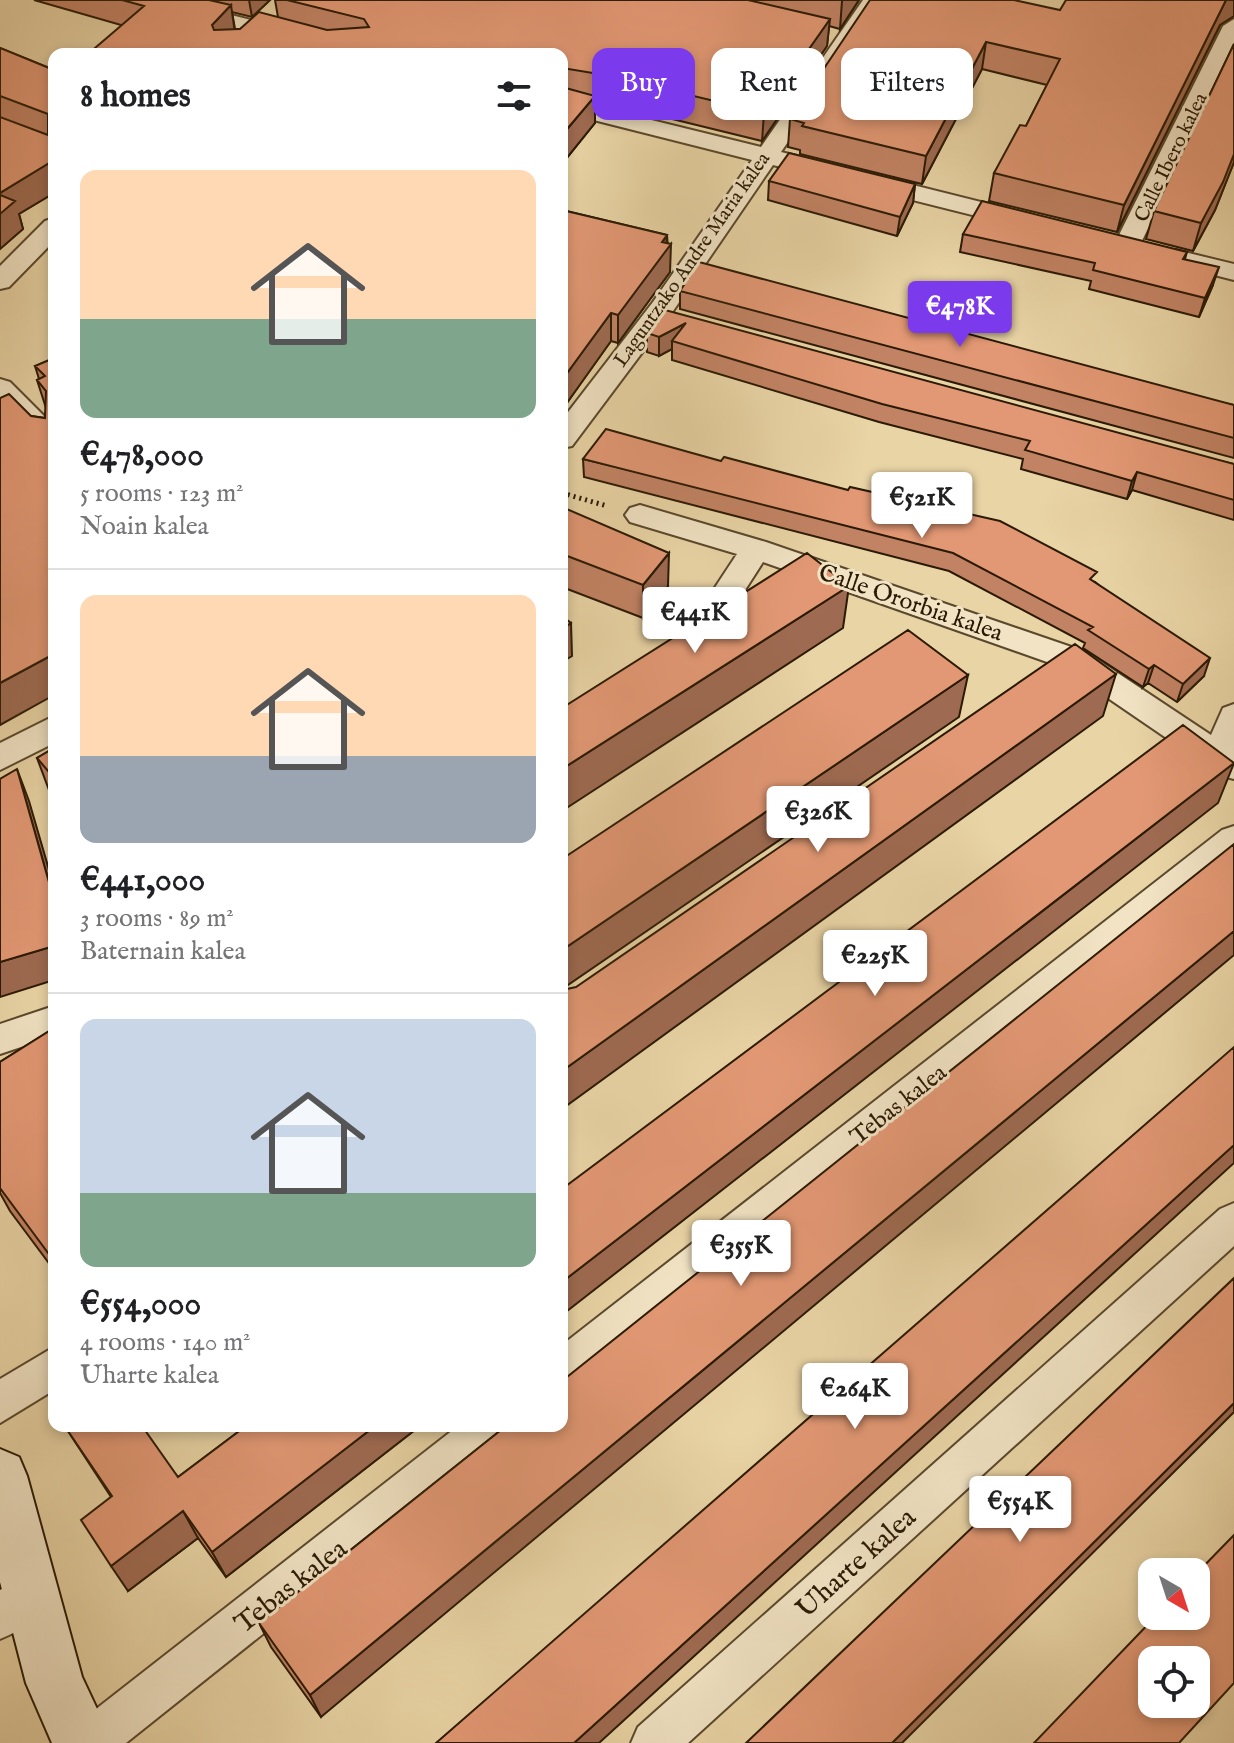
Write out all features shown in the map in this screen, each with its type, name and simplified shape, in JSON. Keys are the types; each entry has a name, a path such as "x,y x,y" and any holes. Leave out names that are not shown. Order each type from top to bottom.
{"main road":[{"path":"0,1476 15,1606 86,1743"}],"street":[{"path":"146,0 334,48"},
{"name":"Laguntzako Andre Maria kalea","path":"568,432 673,315 774,151 874,0"},
{"name":"Laguntzako Andre Maria kalea","path":"774,151 884,0"},
{"path":"239,45 277,9"},
{"name":"Calle Ibero kalea","path":"1127,245 1234,26"},
{"path":"817,33 846,40"},
{"path":"568,106 774,151 1050,226"},
{"path":"0,281 48,232"},
{"path":"1096,238 1234,272"},
{"path":"0,388 48,436"},
{"name":"Calle Ororbia kalea","path":"640,515 756,549 1075,660 1228,761"},
{"path":"664,656 702,632 756,549"},
{"path":"1044,676 1075,660"},
{"path":"1228,761 1234,716"},
{"path":"0,758 48,731"},
{"name":"Tebas kalea","path":"568,1365 1234,839"},
{"path":"0,1039 48,1023"},
{"name":"Uharte kalea","path":"654,1743 1234,1221"},
{"path":"0,1403 48,1370"},
{"name":"Tebas kalea","path":"86,1743 483,1432"}],"path":[{"path":"568,495 640,515"}],"building":[{"path":"122,0 209,0 231,5 212,25 214,30 240,29 259,12 327,30 369,27 364,19 287,0 748,0 830,19 810,48 711,48 711,100 695,96 695,48 592,48 592,73 568,69 568,48 95,48 144,6"},
{"path":"870,0 1014,0 1060,10 1066,0 1226,0 1124,205 994,173 1020,125 1026,126 1060,59 986,42 973,67 973,48 841,48 841,120 945,120 926,156 802,126 804,123 794,120 825,120 825,67"},
{"path":"1234,44 1234,154 1223,182 1201,223 1154,211"},
{"path":"0,48 48,68 48,114 0,96"},
{"path":"568,89 592,95 592,100 568,128"},
{"path":"0,117 48,135 48,164 0,193"},
{"path":"789,153 915,184 900,217 769,181"},
{"path":"0,195 15,201 0,214"},
{"path":"982,201 1187,252 1183,259 1219,267 1205,298 1093,270 1095,263 963,234"},
{"path":"568,211 667,235 662,242 671,244 618,315 611,313 568,372"},
{"path":"699,262 1234,405 1234,438 680,291"},
{"path":"665,310 1234,464 1234,500 1137,472 1132,481 1025,450 1030,441 882,404 672,341 686,323 659,337 647,333"},
{"path":"48,361 48,657 0,683 0,398 9,394 31,416 45,418 46,391 37,380 45,376 35,366"},
{"path":"606,429 721,461 724,457 848,490 850,487 1000,521 1097,572 1090,579 1210,658 1183,684 1154,665 1149,669 1088,630 1093,627 953,553 583,459"},
{"path":"568,510 669,553 643,585 568,556"},
{"path":"807,553 849,586 568,765 568,704"},
{"path":"908,630 968,675 568,946 568,855"},
{"path":"1075,644 1116,674 568,1067 568,989 576,987"},
{"path":"1183,725 1234,763 568,1277 568,1185"},
{"path":"48,752 48,771 37,758"},
{"path":"17,769 48,879 48,948 0,962 0,779"},
{"path":"1234,844 1234,931 310,1695 259,1623 498,1432 568,1432 568,1376"},
{"path":"48,1032 48,1253 0,1188 0,1062"},
{"path":"1234,1047 1234,1145 574,1743 436,1743"},
{"path":"1234,1278 1234,1403 892,1743 746,1743"},
{"path":"69,1432 146,1432 178,1477 238,1432 367,1432 212,1552 183,1511 111,1566 81,1520 112,1496"},
{"path":"1234,1535 1234,1683 1210,1709 1210,1646 1138,1646 1138,1718 1202,1718 1179,1743 1034,1743 1143,1630 1210,1630 1210,1560"}]}
